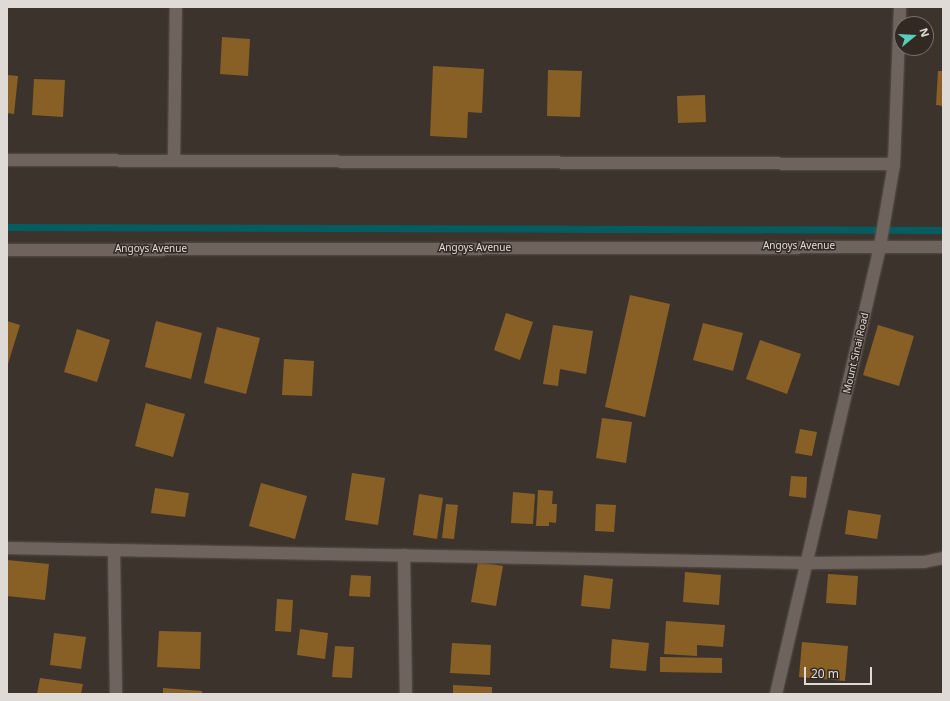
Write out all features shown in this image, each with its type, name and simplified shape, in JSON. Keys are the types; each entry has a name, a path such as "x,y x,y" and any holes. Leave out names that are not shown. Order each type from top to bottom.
{"street":[{"path":"174,160 176,7"},
{"name":"Mount Sinai Road","path":"776,694 808,563 880,246 894,164 900,7"},
{"path":"7,160 894,164"},
{"name":"Angoys Avenue","path":"7,250 880,246 943,247"},
{"path":"7,548 808,563 924,562 943,558"},
{"path":"114,550 116,694"},
{"path":"404,555 406,694"}],"building":[{"path":"222,37 250,39 248,76 220,74"},
{"path":"433,66 484,69 482,113 468,112 467,138 430,136"},
{"path":"548,70 582,71 580,117 547,116"},
{"path":"938,71 943,71 943,106 936,105"},
{"path":"7,75 18,76 14,114 7,113"},
{"path":"34,79 65,80 63,117 32,115"},
{"path":"705,95 706,122 678,123 677,96"},
{"path":"630,295 670,304 645,417 605,407"},
{"path":"506,313 533,322 520,360 494,350"},
{"path":"7,321 20,325 7,367"},
{"path":"156,321 202,333 191,379 145,367"},
{"path":"703,323 743,333 733,371 693,360"},
{"path":"553,325 593,331 586,374 560,369 558,386 543,384"},
{"path":"878,325 914,336 899,386 863,375"},
{"path":"217,327 260,338 246,394 204,383"},
{"path":"77,329 110,340 97,382 64,372"},
{"path":"760,340 801,354 787,394 746,379"},
{"path":"284,359 314,361 312,396 282,395"},
{"path":"146,403 185,414 173,457 135,446"},
{"path":"602,418 632,422 626,463 596,458"},
{"path":"800,429 817,432 812,456 795,453"},
{"path":"352,473 385,478 378,525 345,520"},
{"path":"791,476 807,477 806,498 789,496"},
{"path":"261,483 307,496 295,539 249,526"},
{"path":"155,488 189,493 185,517 151,513"},
{"path":"538,490 553,491 552,504 557,504 556,523 549,522 549,526 536,526"},
{"path":"513,492 535,494 533,524 511,523"},
{"path":"419,494 443,498 437,539 413,535"},
{"path":"446,504 458,505 454,539 442,538"},
{"path":"596,504 616,505 614,532 595,531"},
{"path":"848,510 881,515 877,539 845,534"},
{"path":"7,560 49,564 45,600 7,596"},
{"path":"478,562 503,566 496,606 471,602"},
{"path":"685,572 721,575 719,605 683,602"},
{"path":"828,574 858,576 856,605 826,603"},
{"path":"351,575 371,576 370,597 349,596"},
{"path":"584,575 613,579 610,609 581,606"},
{"path":"277,599 293,600 291,632 275,631"},
{"path":"666,621 725,625 723,647 697,645 697,656 664,654"},
{"path":"300,629 328,633 325,659 297,655"},
{"path":"159,631 201,632 200,669 157,667"},
{"path":"54,633 86,637 81,669 50,665"},
{"path":"612,639 649,643 646,671 610,668"},
{"path":"802,642 848,646 845,681 799,677"},
{"path":"452,643 491,645 490,675 450,673"},
{"path":"335,646 354,647 352,678 332,677"},
{"path":"660,657 722,658 722,673 660,672"},
{"path":"40,678 83,684 81,694 37,694"},
{"path":"453,685 492,687 492,694 453,694"},
{"path":"163,688 202,691 202,694 163,694"}],"waterway":[{"path":"7,227 943,230"}]}
